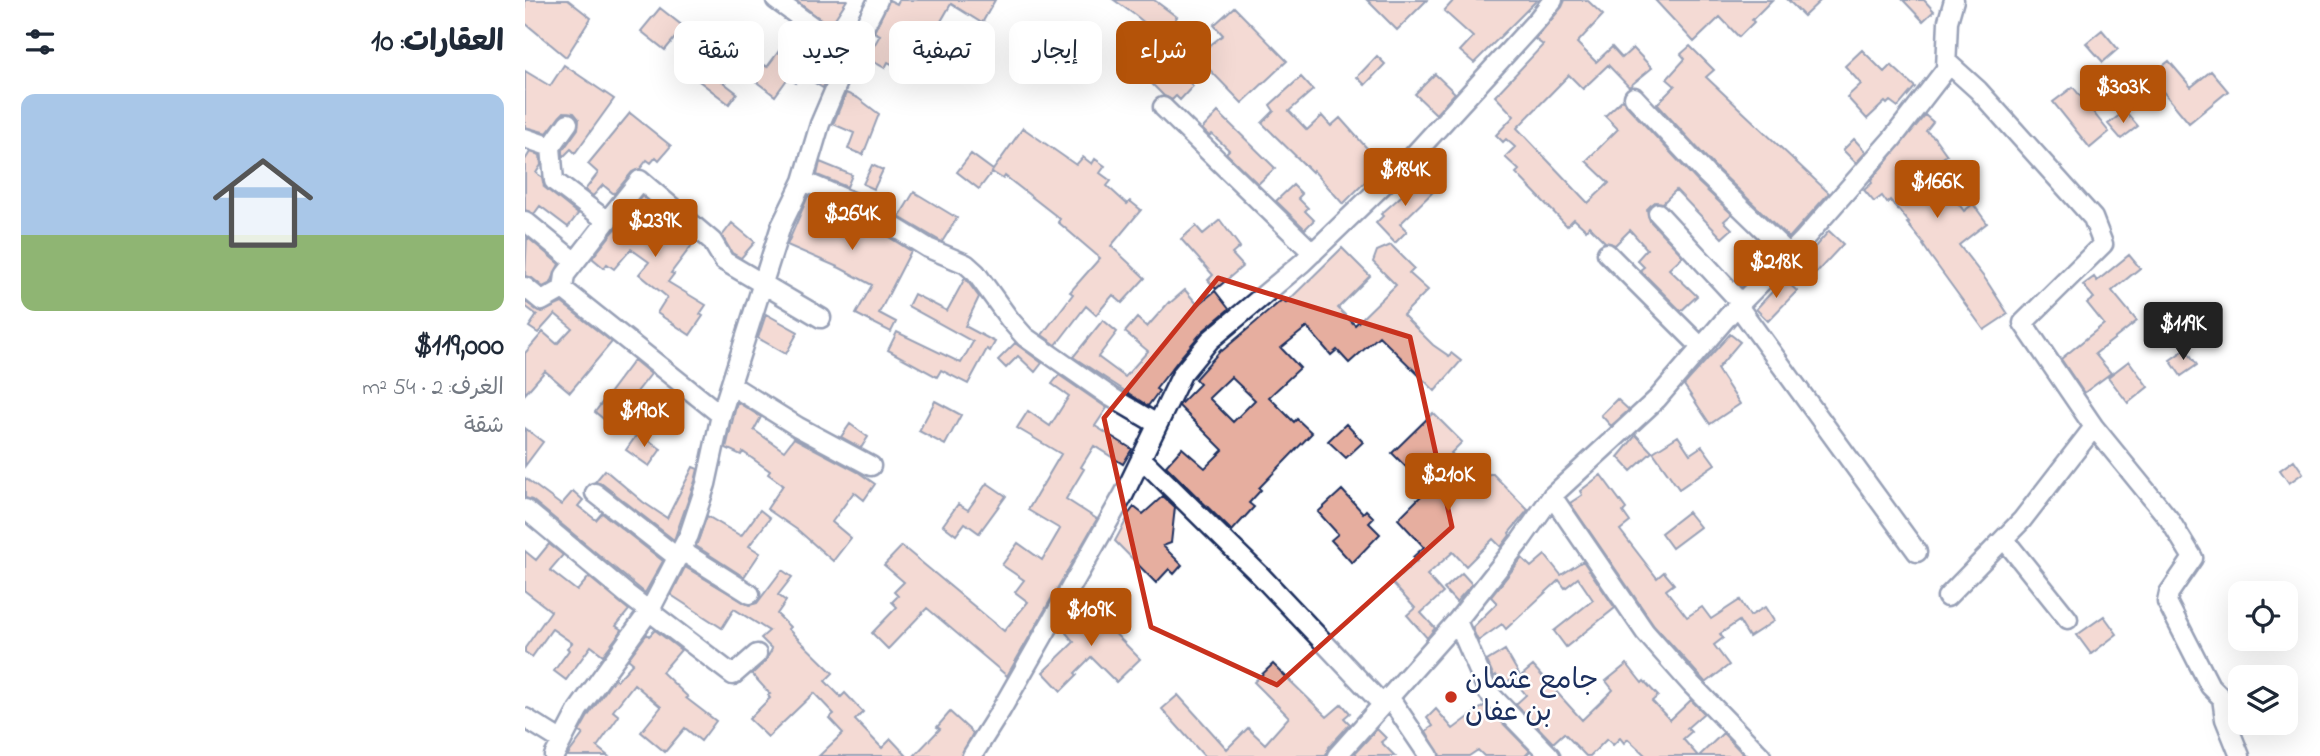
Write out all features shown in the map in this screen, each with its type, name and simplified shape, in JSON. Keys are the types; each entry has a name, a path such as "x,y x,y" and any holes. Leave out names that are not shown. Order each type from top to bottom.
{"street":[{"path":"775,0 804,21"},
{"path":"867,21 878,0"},
{"path":"972,756 1117,506 1182,374 1210,340 1313,253 1410,159 1553,0"},
{"path":"1336,756 1457,621 1552,496 1657,400 1739,304 1789,254 1892,139 1946,69 1948,21 1954,0"},
{"path":"1947,62 1978,90 2093,218 2103,244 2023,323 2094,427 2169,519 2193,558 2169,593 2167,602 2210,686 2222,698 2225,719 2240,756"},
{"path":"525,718 558,749 577,710 650,610 680,554 706,484 721,415 781,226 803,181 820,124 837,84"},
{"path":"1634,97 1706,174 1789,254"},
{"path":"1163,107 1313,253"},
{"path":"568,123 551,147 554,181 607,221"},
{"path":"525,138 551,147"},
{"path":"563,289 565,275 640,180 712,241 724,261 821,318"},
{"path":"803,181 857,204 928,248 966,264 976,273 1025,337 1111,397 1157,424"},
{"path":"1658,213 1739,304 1917,552"},
{"path":"525,221 575,262"},
{"path":"1607,253 1701,347"},
{"path":"525,287 542,301 563,289"},
{"path":"563,289 721,415"},
{"path":"731,385 798,427 871,466"},
{"path":"1947,597 2022,520 2094,427"},
{"path":"1140,458 1386,701 1429,756"},
{"path":"595,493 680,554 750,594"},
{"path":"1552,496 1645,632 1761,756"},
{"path":"525,509 628,595 733,676 757,654"},
{"path":"2004,539 2068,619"},
{"path":"1457,621 1488,692 1550,756"}],"highlighted area":[{"path":"1218,278 1410,337 1452,527 1277,685 1151,627 1104,418"}],"building":[{"path":"525,0 568,0 591,18 566,57 525,23"},
{"path":"795,0 847,0 833,21 823,21"},
{"path":"889,0 897,4 899,0 995,0 983,21 951,4 941,21 889,21 889,63 885,68 875,62 875,44 880,35 875,30"},
{"path":"1114,0 1154,0 1177,17 1174,21 1142,21"},
{"path":"1367,0 1427,0 1397,30"},
{"path":"1454,0 1537,0 1474,63 1460,51 1473,37 1444,11"},
{"path":"1565,0 1587,0 1603,15 1577,43 1596,62 1612,47 1622,58 1633,48 1652,68 1629,87 1608,65 1583,89 1569,75 1517,128 1588,203 1609,183 1586,161 1618,129 1605,116 1623,99 1698,182 1732,214 1724,221 1732,229 1722,238 1676,190 1663,203 1655,202 1647,209 1650,221 1683,256 1669,269 1697,296 1681,311 1640,270 1644,267 1637,260 1647,249 1630,230 1615,245 1605,242 1589,226 1586,230 1574,219 1567,226 1516,173 1519,170 1505,157 1515,147 1506,139 1503,142 1496,135 1514,116 1495,96 1543,45 1535,39"},
{"path":"1655,0 1772,0 1739,37 1720,17 1694,42"},
{"path":"1788,0 1821,0 1804,16"},
{"path":"1903,0 1924,0 1934,11 1923,21"},
{"path":"1234,7 1287,61 1242,103 1211,71 1211,44 1223,35 1214,25"},
{"path":"660,8 676,21 674,21 674,39 665,50 641,31"},
{"path":"2102,30 2118,49 2103,62 2086,43"},
{"path":"1690,46 1714,70 1706,77 1829,193 1789,238 1714,166 1657,104 1675,86 1667,79 1685,59 1681,54"},
{"path":"1862,50 1884,72 1891,65 1915,87 1898,107 1890,101 1887,104 1885,102 1867,119 1847,97 1861,84 1845,66"},
{"path":"778,52 778,84 784,84 775,96 759,84 764,84 764,66 767,67"},
{"path":"1377,56 1385,64 1365,85 1357,77"},
{"path":"2169,61 2191,87 2211,71 2228,91 2189,123 2150,76"},
{"path":"564,65 614,99 575,153 571,149 563,157 563,150 578,129 579,119 574,113 564,112 547,133 525,127 525,71 550,86"},
{"path":"1435,74 1455,93 1436,114 1415,94"},
{"path":"1301,77 1313,90 1289,111 1307,130 1322,116 1331,126 1340,118 1382,165 1343,204 1313,170 1312,172 1262,123 1274,111 1270,105"},
{"path":"703,84 725,84 737,93 729,104"},
{"path":"1152,84 1193,86 1180,100 1176,96 1172,100"},
{"path":"2073,87 2109,132 2090,148 2053,102"},
{"path":"846,93 858,98 879,114 863,155 848,149 854,133 833,124"},
{"path":"2125,111 2138,126 2121,139 2108,124"},
{"path":"1218,112 1275,168 1258,184 1226,153 1229,150 1212,134 1209,136 1202,129"},
{"path":"630,113 671,146 659,160 656,157 651,163 647,160 640,169 632,172 614,194 603,185 593,196 585,190 598,173 588,164"},
{"path":"1925,115 1933,122 1926,131 1947,155 1910,181 1925,198 1944,184 1964,211 1973,204 1987,223 1959,245 2008,314 1984,330 1907,223 1909,222 1890,200 1887,203 1882,196 1874,202 1864,190"},
{"path":"1023,128 1076,165 1083,157 1092,164 1095,159 1105,166 1100,173 1111,181 1107,186 1127,204 1130,201 1141,210 1111,246 1145,278 1122,303 1113,295 1096,315 1086,306 1056,345 1042,335 1073,294 1070,292 1100,258 1058,222 1060,219 1005,176 1003,179 992,172 979,189 957,172 971,154 993,170"},
{"path":"1854,139 1866,152 1856,163 1843,150"},
{"path":"530,152 540,155 541,165 536,173 542,177 544,187 578,214 568,227 540,206 534,214 525,210 525,160"},
{"path":"820,162 852,175 847,187 817,175"},
{"path":"872,165 883,170 874,189 863,184"},
{"path":"1422,173 1435,190 1400,224 1407,231 1395,243 1376,223 1383,216 1381,214 1416,183 1414,181"},
{"path":"1293,185 1302,194 1298,198 1308,208 1305,211 1314,220 1305,229 1276,201"},
{"path":"914,192 957,218 942,242 899,217"},
{"path":"642,196 695,241 671,273 674,274 668,282 706,305 700,314 703,316 690,335 657,313 667,297 639,274 649,262 631,249 614,269 607,264 604,268 592,258"},
{"path":"808,196 852,214 911,251 879,313 896,322 891,332 856,314 872,285 787,245"},
{"path":"1220,220 1240,247 1232,254 1243,266 1216,289 1208,280 1213,275 1181,239 1196,226 1203,234"},
{"path":"732,223 755,242 741,258 732,253 722,236"},
{"path":"1829,231 1843,244 1816,273 1804,259"},
{"path":"527,237 559,264 551,283 543,287 525,276"},
{"path":"1391,245 1414,268 1409,273 1428,290 1403,315 1433,345 1461,361 1435,391 1379,336 1349,363 1337,350 1331,355 1307,327 1281,348 1300,368 1269,397 1294,422 1297,419 1312,433 1259,488 1261,490 1249,503 1254,507 1232,531 1166,466 1182,448 1205,468 1223,450 1180,404 1200,384 1195,379 1221,350 1283,299 1286,303 1342,248 1370,276 1338,308 1355,325 1396,285 1373,262 1377,251","holes":["1231,377 1255,400 1233,422 1209,398"]},
{"path":"2129,255 2140,268 2112,291 2137,321 2095,354 2111,373 2084,393 2061,359 2104,324 2087,303 2094,298 2083,285 2094,277 2097,281"},
{"path":"965,278 979,297 965,326 995,342 990,351 987,349 968,384 941,370 937,377 888,350 897,332 961,363 973,342 908,306 914,294 947,311"},
{"path":"1784,279 1797,291 1768,321 1756,309"},
{"path":"1185,290 1198,305 1215,291 1229,309 1203,331 1181,357 1156,389 1159,391 1148,406 1073,357 1103,320 1117,332 1098,357 1125,377 1148,351 1125,332 1137,318 1147,327 1169,302"},
{"path":"525,302 542,312 562,303 612,342 570,392 545,371 525,394 525,353 543,332 557,344 572,328 555,314 538,333 529,327 537,315 525,306"},
{"path":"766,314 798,332 786,354 758,338"},
{"path":"1730,334 1740,342 1717,369 1740,404 1710,424 1684,385"},
{"path":"1015,343 1042,363 1035,372 1018,356 1006,368 998,360"},
{"path":"2186,349 2197,365 2181,376 2170,360"},
{"path":"634,360 651,374 611,425 595,412"},
{"path":"2129,361 2148,387 2128,403 2108,377"},
{"path":"1059,375 1107,408 1095,426 1132,449 1123,464 1094,446 1081,467 1084,469 1066,499 1097,519 1007,676 927,608 888,649 872,633 897,607 892,602 898,596 894,592 904,582 884,565 902,546 1004,631 1028,602 1015,592 1024,580 1002,565 1018,543 1042,560 1060,529 1028,510 1061,454 1017,428 1028,411 1050,426 1069,396 1052,384"},
{"path":"1617,399 1629,410 1611,426 1601,415"},
{"path":"935,401 961,415 945,445 919,431"},
{"path":"737,402 761,417 754,430 784,451 794,438 875,484 864,500 854,492 832,522 851,538 833,561 799,531 767,509 783,485 768,474 770,471 743,452 741,455 726,448"},
{"path":"1433,413 1462,442 1451,453 1481,483 1489,474 1493,474 1528,510 1501,547 1493,539 1466,566 1453,552 1427,575 1443,593 1421,613 1435,628 1427,638 1407,615 1415,608 1392,583 1417,561 1413,557 1424,547 1398,519 1428,489 1392,453"},
{"path":"850,424 868,437 861,448 841,437"},
{"path":"1346,424 1363,442 1346,458 1328,441"},
{"path":"525,428 543,442 525,466"},
{"path":"638,433 661,449 649,466 626,450"},
{"path":"1636,435 1652,452 1631,471 1618,457"},
{"path":"1678,436 1690,454 1702,446 1715,464 1679,489 1653,452"},
{"path":"2294,460 2303,473 2289,483 2280,470"},
{"path":"693,467 698,469 695,481 674,540 602,484 595,482 605,470 667,518"},
{"path":"1601,475 1626,509 1623,512 1630,522 1620,530 1657,578 1664,572 1674,584 1666,590 1687,617 1702,607 1711,619 1740,600 1750,616 1765,607 1774,621 1749,637 1739,621 1720,634 1723,638 1714,645 1729,665 1706,683 1654,625 1570,503 1582,495 1580,491"},
{"path":"525,478 561,505 573,491 583,500 578,506 596,520 602,513 663,561 645,593 532,500 525,498"},
{"path":"987,483 1006,496 979,533 965,523 956,535 943,525 958,504 968,510"},
{"path":"1342,490 1363,513 1366,510 1374,518 1369,523 1380,534 1352,563 1331,540 1338,534 1318,512"},
{"path":"1163,496 1175,507 1171,543 1163,546 1182,565 1174,574 1169,569 1156,583 1115,541 1134,507 1143,514"},
{"path":"760,510 770,518 749,546 760,553 744,577 696,546 707,516 741,536"},
{"path":"1688,512 1700,527 1672,548 1661,533"},
{"path":"549,544 563,555 550,570 577,591 589,577 629,610 616,626 622,630 603,655 591,646 566,680 554,671 572,643 552,629 532,657 525,652 525,648 551,611 525,591 525,551 536,560"},
{"path":"1545,555 1561,575 1583,561 1615,608 1566,647 1554,631 1593,600 1578,578 1565,588 1559,580 1506,629 1502,624 1478,641 1472,628 1497,603 1491,597 1522,558 1531,567"},
{"path":"685,567 749,605 757,603 782,570 792,577 778,595 786,601 777,614 790,627 788,629 833,673 825,681 841,697 845,693 863,712 855,720 882,748 891,739 907,756 819,756 843,733 829,718 834,714 814,693 768,737 749,719 770,698 770,694 752,674 765,662 772,649 761,638 769,631 734,609 722,628 671,595"},
{"path":"1462,573 1472,584 1456,602 1444,589"},
{"path":"1088,595 1105,607 1098,616 1140,659 1116,682 1091,657 1061,691 1043,672 1074,642 1066,633"},
{"path":"2104,616 2117,634 2091,654 2077,635"},
{"path":"655,630 681,650 662,672 688,697 686,698 716,721 701,741 685,728 665,752 641,732 661,707 634,684 613,711 619,716 597,747 608,756 567,756 583,734 579,732 588,716 614,679 617,681 633,663 628,659 647,634 649,636"},
{"path":"1505,650 1519,674 1502,685 1496,675 1494,677 1487,661"},
{"path":"1273,664 1327,717 1342,704 1350,713 1344,718 1350,724 1328,748 1326,756 1204,756 1162,709 1178,695 1227,749 1248,728 1265,744 1289,717 1254,682"},
{"path":"1627,664 1642,683 1644,681 1658,696 1652,701 1670,720 1691,700 1704,713 1687,728 1691,732 1683,739 1698,756 1646,756 1628,739 1624,743 1620,738 1613,745 1607,739 1590,756 1586,756 1564,733 1553,743 1516,704 1526,695 1515,681 1533,666 1582,720 1613,690 1606,681"},
{"path":"1485,705 1530,751 1525,756 1484,756 1478,750 1469,756 1440,756 1426,731 1433,726 1427,718 1436,709 1453,729"},
{"path":"950,712 973,733 961,756 914,756 940,729 937,727"},
{"path":"1377,729 1386,738 1381,742 1395,756 1358,756 1355,753"},
{"path":"1723,733 1745,756 1699,756"}],"place":[{"name":"جامع عثمان بن عفان","path":"1451,697"}]}
